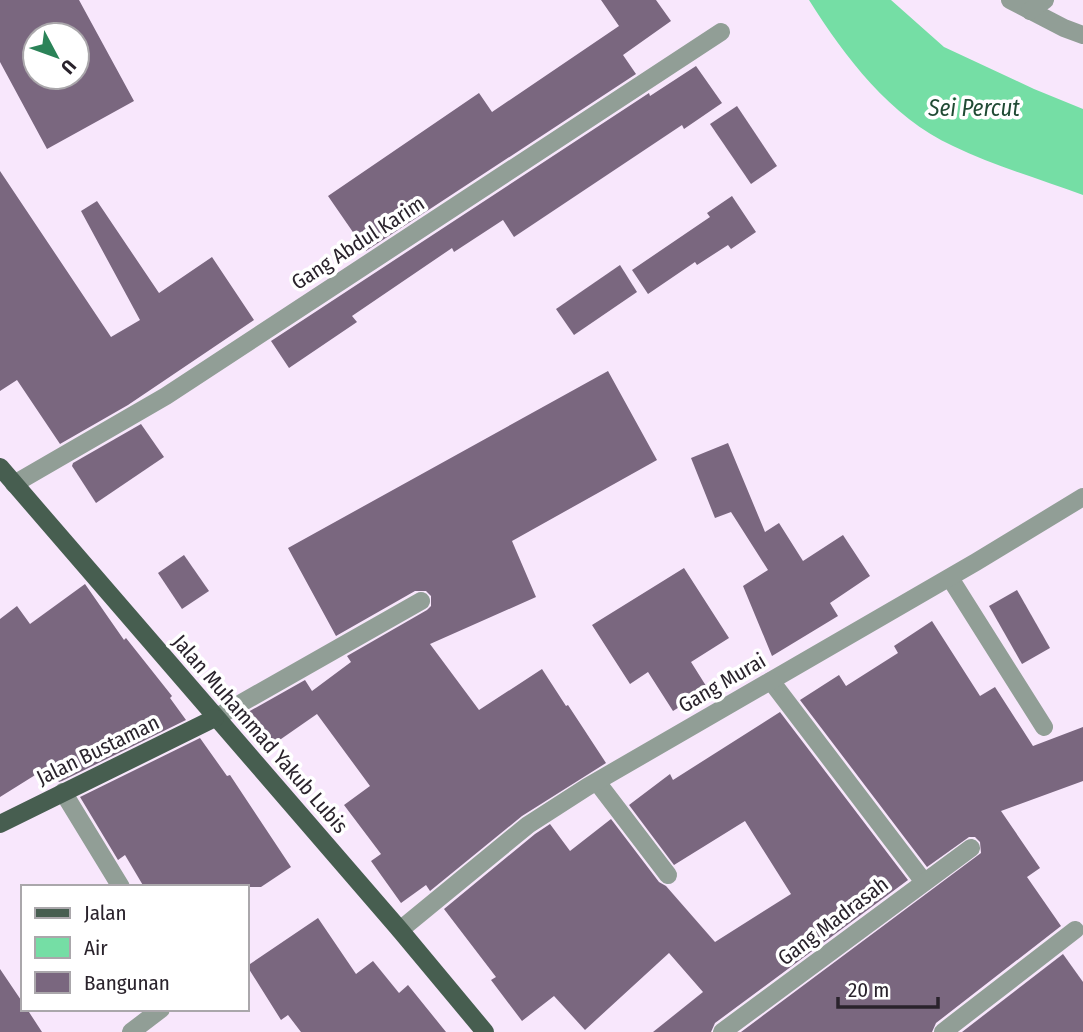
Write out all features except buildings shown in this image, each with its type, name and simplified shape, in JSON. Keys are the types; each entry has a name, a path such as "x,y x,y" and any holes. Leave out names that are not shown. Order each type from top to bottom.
{"main road":[{"name":"Jalan Muhammad Yakub Lubis","path":"0,467 485,1032"},
{"name":"Jalan Bustaman","path":"0,824 215,718"}],"street":[{"path":"1010,0 1038,5 1064,28 1083,35"},
{"name":"Gang Abdul Karim","path":"14,484 166,396 721,32"},
{"name":"Gang Murai","path":"400,930 528,825 1083,497"},
{"path":"950,578 1044,727"},
{"path":"215,718 421,601"},
{"path":"771,681 924,882"},
{"path":"597,782 668,875"},
{"path":"63,792 120,885"},
{"name":"Gang Madrasah","path":"722,1032 971,848"},
{"path":"943,1032 1075,930"},
{"path":"131,1032 158,1011"}],"water":[{"name":"Sei Percut","path":"809,0 891,0 944,47 1083,109 1083,195 1001,166 930,134 909,119 871,84 838,43"}]}
